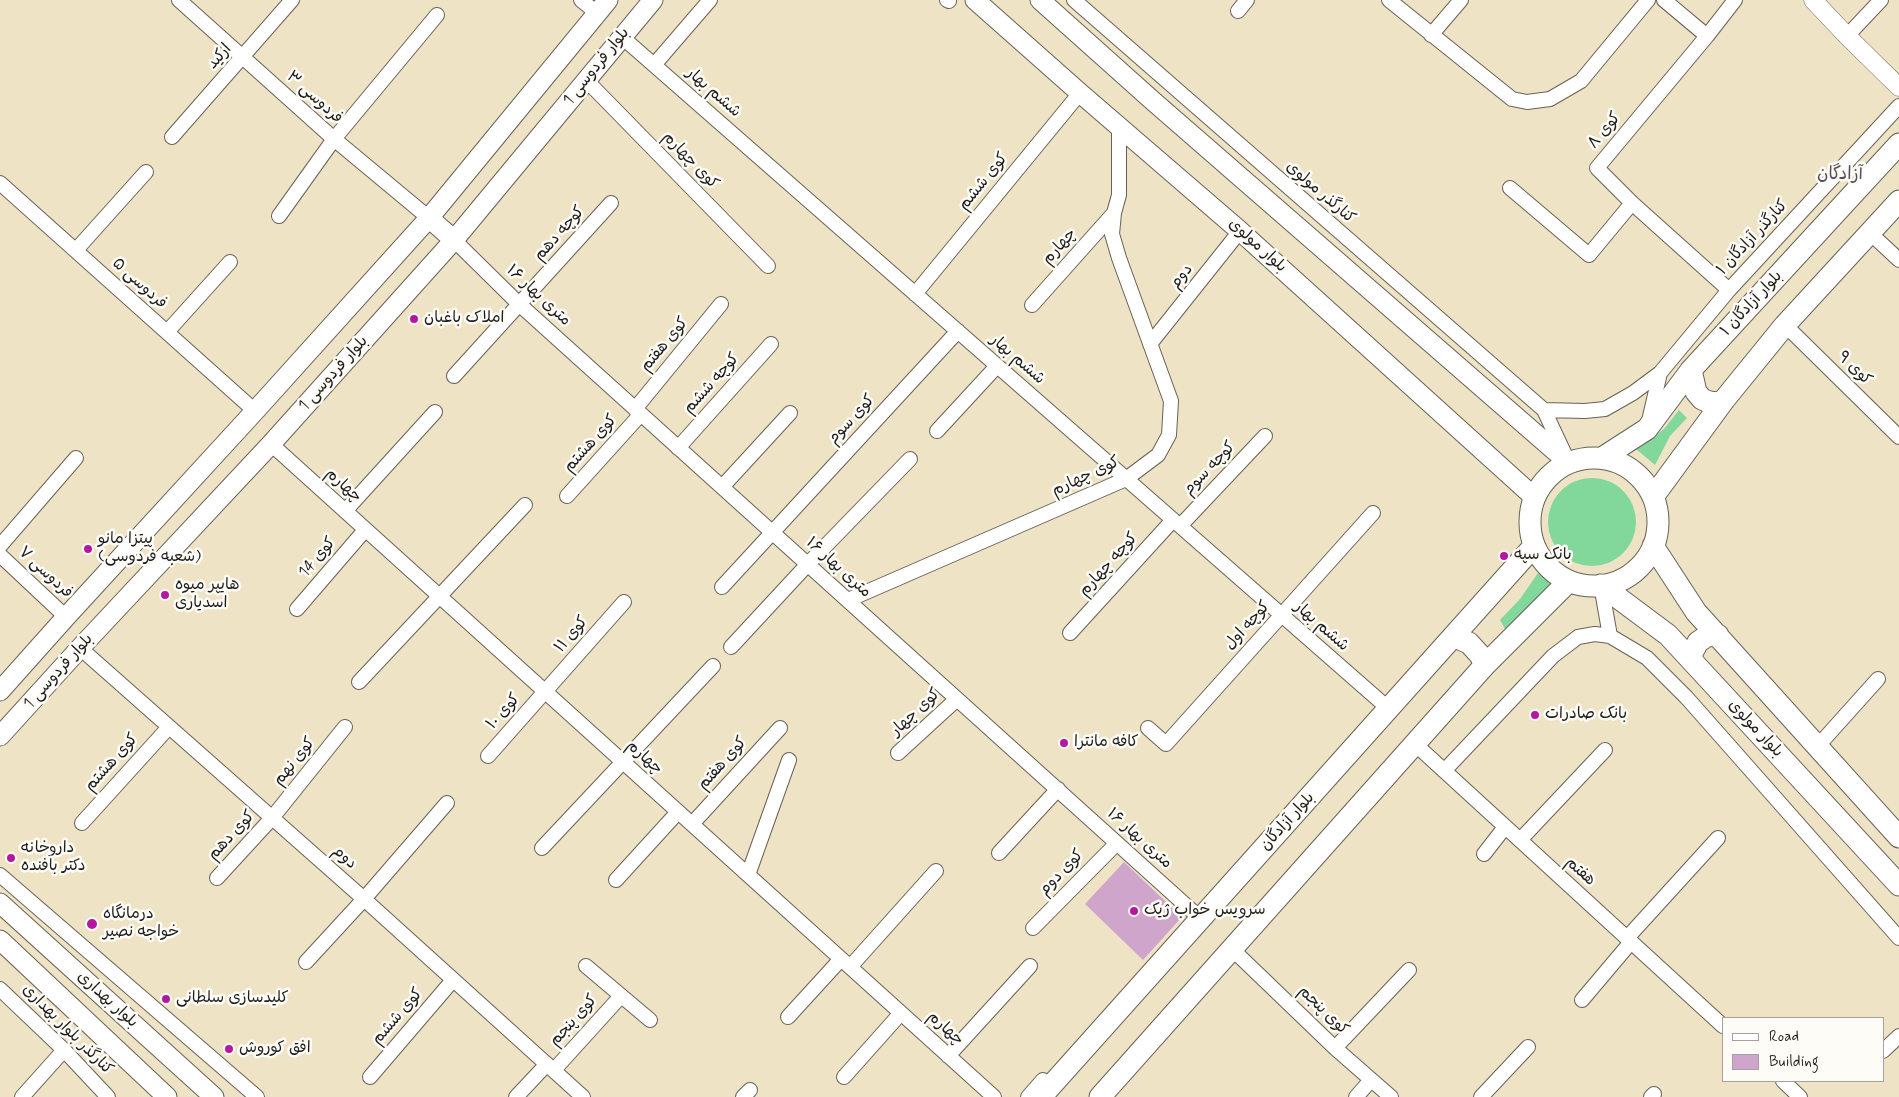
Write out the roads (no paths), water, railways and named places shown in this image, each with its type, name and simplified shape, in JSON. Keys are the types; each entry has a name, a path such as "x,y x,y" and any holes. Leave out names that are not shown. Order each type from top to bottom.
{"main road":[{"name":"بلوار فردوسی 1","path":"4,729 271,444 454,240 653,0"},
{"name":"بلوار مولوی","path":"976,0 1080,93 1240,231 1534,497"},
{"path":"1040,0 1153,102 1569,462"},
{"name":"بلوار فردوسی 1","path":"0,692 429,218 602,7"},
{"name":"بلوار آزادگان ۱","path":"1602,458 1647,429 1691,370 1899,144"},
{"path":"1653,497 1724,400 1785,325 1899,201"},
{"path":"429,218 454,240"},
{"path":"1691,370 1696,392 1702,399 1709,402 1724,400"},
{"path":"1585,458 1602,458 1618,462 1633,470 1644,482 1653,497 1657,513 1657,530 1653,546 1646,558 1632,572 1615,582 1601,585 1585,585 1569,581 1543,561 1534,546 1530,530 1530,514 1534,497 1543,483 1555,471 1569,462 1585,458"},
{"name":"بلوار آزادگان","path":"1042,1097 1197,915 1455,637 1534,546"},
{"name":"بلوار مولوی","path":"1653,546 1696,612 1899,837"},
{"path":"1100,1097 1485,665 1569,581"},
{"name":"بلوار مولوی","path":"1601,585 1668,635 1899,885"},
{"path":"1692,660 1692,654 1698,642 1707,636 1718,635"},
{"path":"1455,637 1469,643 1480,654 1485,665"},
{"name":"بلوار بهداری","path":"0,903 214,1097"},
{"name":"بلوار بهداری","path":"0,940 166,1097"}],"street":[{"name":"فردوسی ۳","path":"179,0 334,139 429,218"},
{"name":"ارکید","path":"172,137 292,0"},
{"path":"581,0 602,7"},
{"path":"654,65 710,0"},
{"name":"کنارگذر مولوی","path":"1074,0 1544,410 1569,462"},
{"path":"1238,11 1247,0"},
{"path":"1388,0 1512,99 1527,102 1550,99 1581,81 1648,0"},
{"path":"1431,35 1461,0"},
{"path":"1664,0 1707,36"},
{"name":"کوی ۸","path":"1729,290 1632,203 1597,168 1735,0"},
{"path":"1813,0 1899,87"},
{"path":"1847,36 1881,0"},
{"path":"279,216 334,139 437,15"},
{"name":"ششم بهار","path":"622,36 1389,709"},
{"name":"کوی چهارم","path":"587,81 768,266"},
{"name":"کوی ششم","path":"915,294 1080,93"},
{"name":"کنارگذر آزادگان ۱","path":"1544,410 1585,412 1605,409 1633,393 1660,373 1729,290 1899,106"},
{"name":"کوی چهارم","path":"848,600 1126,479 1158,456 1169,435 1171,401 1112,234 1114,213 1119,195 1119,126"},
{"path":"76,250 146,172"},
{"name":"فردوسی ۵","path":"0,183 255,411"},
{"path":"1510,188 1589,255 1632,203"},
{"name":"کوچه دهم","path":"454,376 611,203"},
{"name":"چهارم","path":"1032,305 1114,213"},
{"name":"دوم","path":"1150,344 1240,231"},
{"path":"1870,233 1899,260"},
{"name":"۱۶ متری بهار","path":"454,240 519,304 1197,915"},
{"path":"167,332 230,262"},
{"name":"کوی هفتم","path":"638,412 721,304"},
{"name":"کوی ۹","path":"1785,325 1899,437"},
{"name":"کوی سوم","path":"722,587 958,331"},
{"name":"کوچه ششم","path":"678,448 771,344"},
{"path":"937,431 997,366"},
{"path":"1647,429 1660,373"},
{"path":"345,511 435,412"},
{"name":"کوی هشتم","path":"567,496 638,412"},
{"path":"722,487 790,413"},
{"name":"کوچه سوم","path":"1177,523 1265,436"},
{"name":"چهارم","path":"271,444 994,1097"},
{"path":"0,546 76,458"},
{"path":"731,647 807,565 910,459"},
{"path":"359,682 525,505"},
{"name":"کوچه اول","path":"1148,728 1166,744 1373,513"},
{"name":"کوچه چهارم","path":"1070,633 1177,523"},
{"name":"کوی 14","path":"297,609 365,530"},
{"name":"فردوسی ۷","path":"0,555 66,617"},
{"path":"1601,585 1610,636"},
{"name":"کوی ۱۱","path":"545,692 624,602"},
{"path":"1444,771 1553,656 1578,637 1595,634 1610,636 1647,658 1688,698 1899,938"},
{"name":"دوم","path":"80,648 364,899 583,1097"},
{"path":"542,848 713,666"},
{"path":"1817,748 1878,680"},
{"name":"کوی ۱۰","path":"488,756 545,692"},
{"name":"کوی چهار","path":"898,753 957,699"},
{"name":"کوی هشتم","path":"82,823 169,726"},
{"name":"کوی نهم","path":"272,818 345,727"},
{"name":"کوی هفتم","path":"692,824 780,728"},
{"name":"هفتم","path":"1415,744 1722,1025"},
{"path":"1520,840 1605,750"},
{"path":"748,875 789,760"},
{"path":"999,854 1058,789"},
{"path":"306,962 364,899 447,803"},
{"path":"616,880 678,812"},
{"name":"کوی دهم","path":"217,878 272,818"},
{"path":"1484,854 1505,827"},
{"path":"1582,1000 1629,940 1718,838"},
{"name":"کوی دوم","path":"1033,928 1117,843"},
{"path":"788,1017 846,963 936,870"},
{"path":"0,875 257,1097"},
{"path":"1028,1097 1197,915"},
{"name":"کوی پنجم","path":"1232,949 1335,1048 1391,1097"},
{"path":"586,966 650,1020"},
{"path":"948,1056 1030,966"},
{"path":"1335,1048 1408,970"},
{"name":"کوی ششم","path":"370,1077 453,980"},
{"name":"کنارگذر بلوار بهداری","path":"0,989 64,1050 108,1097"},
{"name":"کوی پنجم","path":"550,1067 621,996"},
{"path":"844,1077 901,1013"},
{"path":"1884,1050 1899,1036"},
{"path":"1481,1097 1528,1048"},
{"path":"22,1097 64,1050"},
{"path":"516,1097 550,1067"},
{"path":"1356,1097 1371,1080"},
{"path":"1783,1082 1800,1097"}],"place":[{"name":"املاک باغبان","path":"414,319"},
{"name":"پیتزا مانو (شعبه فردوسی)","path":"88,549"},
{"name":"بانک سپه","path":"1504,556"},
{"name":"هایپر میوه اسدیاری","path":"165,595"},
{"name":"بانک صادرات","path":"1535,715"},
{"name":"کافه مانترا","path":"1064,743"},
{"name":"داروخانه دکتر بافنده","path":"11,858"},
{"name":"سرویس خواب ژیک","path":"1134,911"},
{"name":"درمانگاه خواجه نصیر","path":"92,924"},
{"name":"کلیدسازی سلطانی","path":"166,999"},
{"name":"افق کوروش","path":"229,1049"}],"district":[{"name":"آزادگان","path":"1840,175"}]}
